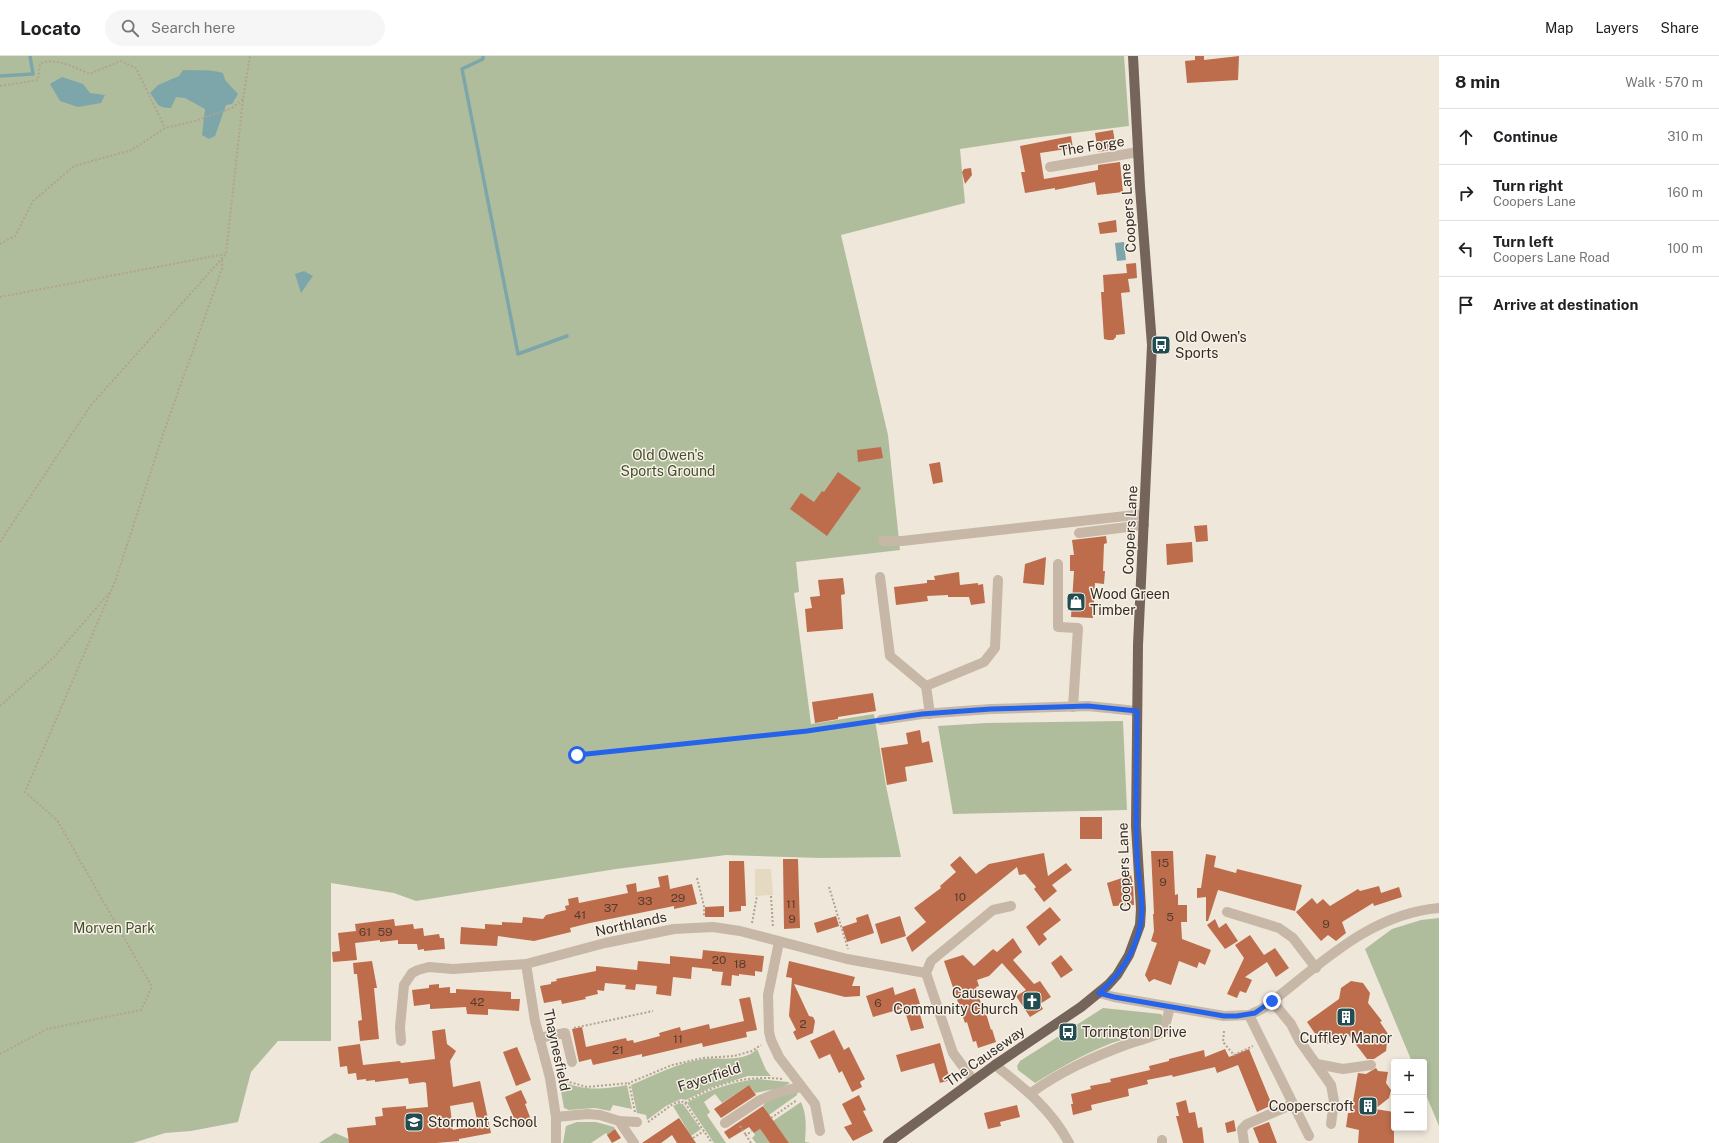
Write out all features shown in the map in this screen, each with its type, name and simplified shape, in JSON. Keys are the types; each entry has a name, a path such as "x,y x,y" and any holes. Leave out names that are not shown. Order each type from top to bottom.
{"main road":[{"name":"Coopers Lane","path":"1099,993 1117,975 1129,955 1140,925 1141,909 1136,826 1137,711 1152,345 1132,56"},
{"name":"The Causeway","path":"888,1143 973,1080 1081,1007 1099,993"}],"street":[{"name":"The Forge","path":"1050,166 1138,152"},
{"path":"883,541 902,541 1144,514"},
{"path":"1079,533 1144,525"},
{"path":"1058,564 1058,627 1078,628 1073,707"},
{"path":"880,577 890,656 926,686 930,714"},
{"path":"926,686 984,662 995,648 998,580"},
{"path":"881,720 991,709 1088,706 1137,711"},
{"path":"973,1080 952,1054 926,974 931,961 993,910 1011,906"},
{"path":"1099,993 1114,997 1224,1016 1250,1015 1262,1009 1354,938 1377,924 1396,916 1423,909 1439,908"},
{"path":"1227,912 1279,928 1293,938 1316,968"},
{"name":"Northlands","path":"401,1041 400,1028 404,985 412,974 418,970 429,967 453,969 526,964 635,936 674,929 704,927 750,934 847,959 926,974"},
{"path":"776,941 768,995 769,1032 779,1057 815,1104 820,1131"},
{"name":"Thaynesfield","path":"526,964 539,1038 550,1078 556,1117 556,1143"},
{"path":"1272,1001 1291,1024 1299,1040 1331,1085 1334,1101 1331,1124"},
{"path":"1031,1093 1050,1079 1072,1067 1105,1052 1161,1033 1164,1030 1170,1007"},
{"path":"1250,1015 1310,1136"},
{"path":"539,1038 565,1033 572,1062"},
{"path":"1317,1064 1343,1069 1371,1065"},
{"path":"995,1065 1031,1093 1045,1108 1069,1143"},
{"path":"725,1123 760,1100 779,1092 801,1087"},
{"path":"1244,1143 1242,1129 1247,1124 1293,1104"},
{"path":"556,1117 587,1114 600,1115 619,1121 637,1122"},
{"path":"619,1121 634,1143"}],"path":[{"path":"0,542 91,404 226,254 243,100 250,56"},
{"path":"0,86 38,80 40,64 45,60 79,69 89,74 122,61 136,68 165,128"},
{"path":"0,244 15,236 33,201 74,166 132,150 165,128 196,121 232,108 243,100"},
{"path":"0,297 226,254"},
{"path":"0,1054 47,1029 141,1010 152,987 57,820 25,792 115,582 163,434 222,269 222,258"},
{"path":"0,706 53,658 111,590"},
{"path":"577,755 807,731 881,720"},
{"path":"697,878 704,906 704,927"},
{"path":"829,887 848,949 847,959"},
{"path":"750,934 757,896"},
{"path":"771,896 776,941"},
{"path":"565,1033 572,1029 653,1011"},
{"path":"1224,1031 1223,1042 1234,1055 1263,1042"},
{"name":"Fayerfield","path":"550,1078 587,1087 629,1084 672,1065 703,1058 734,1056 752,1051 758,1046 771,1040"},
{"name":"Fayerfield","path":"637,1122 646,1123 673,1104 681,1101 685,1103 697,1095 733,1081 766,1078 801,1087"},
{"path":"629,1084 637,1122"},
{"path":"771,1118 801,1087"},
{"path":"685,1103 712,1143"},
{"path":"693,1138 704,1131"},
{"path":"752,1131 746,1135 752,1143"}],"green space":[{"path":"0,56 1124,56 1129,126 960,149 965,203 841,235 888,435 900,550 796,562 799,592 794,593 811,724 874,714 886,786 901,857 821,858 726,855 616,869 416,901 394,893 331,883 331,1041 278,1041 251,1072 238,1122 191,1131 165,1133 133,1143 0,1143"},
{"path":"1123,721 1127,810 953,814 938,726 986,723"},
{"path":"1439,918 1439,1126 1427,1097 1427,1059 1411,1059 1365,949 1392,929 1421,920"},
{"path":"1103,1008 1161,1014 1163,1017 1160,1028 1098,1049 1070,1062 1035,1083 1018,1070 1017,1066 1020,1061"},
{"path":"757,1049 766,1070 771,1076 748,1076 710,1088 686,1100 681,1099 666,1106 647,1120 646,1115 637,1113 631,1085 685,1063 704,1059 739,1058"},
{"path":"758,1079 790,1083 780,1088 755,1093 749,1085 722,1103 715,1094 704,1102 710,1112 707,1115 726,1143 714,1143 687,1103 703,1094 721,1087"},
{"path":"559,1080 584,1088 601,1089 627,1085 632,1109 613,1105 610,1111 595,1108 569,1110 564,1108"},
{"path":"789,1093 797,1093 797,1095 769,1115 763,1105 770,1099"},
{"path":"801,1102 806,1127 805,1142 811,1143 789,1143 773,1121"},
{"path":"679,1103 683,1104 701,1129 691,1136 673,1106"},
{"path":"577,1122 596,1122 614,1127 615,1129 591,1143 563,1143 566,1126"},
{"path":"760,1129 770,1143 756,1143 752,1138 755,1135 754,1133"},
{"path":"335,1133 349,1139 349,1143 319,1143"}],"shaded area":[{"path":"755,869 771,869 773,895 755,896"}],"water":[{"path":"183,70 223,73 225,80 238,94 232,104 226,105 215,136 209,139 202,135 205,109 185,98 176,97 171,108 166,108 160,106 150,93 158,85 179,76"},
{"path":"62,77 83,84 90,93 105,95 101,103 78,107 60,101 50,84"},
{"path":"1124,242 1126,260 1117,261 1115,243"},
{"path":"304,271 313,276 301,293 295,274"}],"building":[{"path":"1195,56 1204,56 1204,60 1239,56 1238,80 1187,83 1185,61 1195,60"},
{"path":"1113,130 1116,149 1098,152 1095,133"},
{"path":"1071,136 1073,148 1040,153 1044,179 1098,170 1098,165 1120,162 1123,192 1097,195 1095,182 1055,190 1055,188 1025,193 1021,172 1025,172 1020,146"},
{"path":"971,168 972,175 965,184 962,172 964,169"},
{"path":"1116,220 1117,232 1100,234 1098,223"},
{"path":"1136,263 1137,278 1128,279 1130,292 1121,293 1125,334 1116,335 1113,340 1104,339 1101,292 1104,292 1103,275 1127,273 1126,264"},
{"path":"881,447 883,458 858,462 857,450"},
{"path":"940,462 943,482 933,484 929,464"},
{"path":"838,472 861,488 827,536 790,509 801,493 814,502 822,491 824,492"},
{"path":"1207,525 1208,541 1196,542 1194,526"},
{"path":"1106,536 1107,543 1104,544 1104,584 1095,583 1093,618 1071,617 1074,571 1070,571 1070,555 1074,555 1072,540"},
{"path":"1192,542 1193,562 1167,565 1166,544"},
{"path":"1046,557 1044,585 1023,583 1025,564"},
{"path":"959,572 960,585 978,583 978,585 983,584 985,603 971,605 969,597 948,597 948,595 927,596 928,601 896,605 894,587 927,583 927,580 935,580 934,576"},
{"path":"843,578 845,594 841,595 843,629 807,632 805,609 812,608 810,597 820,596 818,580"},
{"path":"873,693 876,711 838,717 838,719 815,723 812,702"},
{"path":"920,730 922,743 929,741 933,762 905,767 907,781 887,785 881,748 908,744 906,733"},
{"path":"1080,817 1102,817 1102,839 1080,839"},
{"path":"1151,851 1173,851 1175,895 1178,894 1178,905 1187,905 1187,922 1181,922 1182,939 1211,950 1205,965 1199,962 1197,968 1179,961 1171,985 1154,979 1149,982 1145,975 1157,943 1151,941 1154,931 1154,914"},
{"path":"1044,853 1048,876 1066,863 1072,870 1052,885 1057,891 1044,902 1034,889 1036,887 1025,874 1019,875 1017,867 912,952 906,938 926,922 914,908 941,888 940,886 956,872 950,865 960,856 976,874 989,864"},
{"path":"1206,854 1216,856 1214,867 1236,873 1237,869 1302,885 1295,911 1218,890 1208,921 1206,921 1206,897 1197,898 1197,888 1201,888"},
{"path":"783,859 798,859 800,928 784,929"},
{"path":"729,861 744,861 746,906 741,906 741,911 729,912"},
{"path":"668,875 670,889 692,884 697,904 674,909 674,906 590,923 570,928 571,932 534,941 498,936 497,946 460,944 461,927 485,929 485,924 502,925 502,922 522,923 523,917 543,919 546,915 566,910 565,906 569,905 568,899 578,897 579,903 628,893 626,885 636,883 637,892 660,887 658,877"},
{"path":"1131,875 1134,905 1113,906 1107,883"},
{"path":"1379,886 1381,893 1399,887 1402,897 1374,906 1373,903 1342,922 1346,933 1336,941 1328,935 1321,941 1296,912 1312,898 1317,904 1323,899 1330,906 1358,889 1360,891"},
{"path":"724,906 724,917 705,917 705,907"},
{"path":"1050,907 1061,920 1043,934 1047,939 1039,946 1026,927"},
{"path":"868,914 874,933 847,942 842,927 857,922 856,918"},
{"path":"836,916 839,926 817,933 814,923"},
{"path":"900,916 906,936 881,944 875,924"},
{"path":"394,919 395,926 413,924 414,929 423,928 424,936 439,934 440,938 444,938 445,949 424,951 424,949 418,950 417,944 398,944 398,940 380,942 380,940 355,943 357,960 333,962 332,952 340,951 338,933 356,931 355,924"},
{"path":"1215,919 1219,928 1226,923 1238,941 1225,949 1207,925"},
{"path":"1250,935 1264,955 1275,948 1289,968 1276,977 1267,962 1245,977 1252,980 1246,993 1240,991 1237,998 1227,994 1244,958 1235,945"},
{"path":"1013,938 1022,952 1013,960 1034,984 1040,981 1051,997 1040,1004 1043,1009 1030,1017 1016,996 1026,990 1002,963 989,976 977,980 979,986 976,987 983,1010 985,1010 996,1042 978,1048 976,1041 973,1042 967,1022 965,1023 944,961 963,955 974,966 993,949 997,952"},
{"path":"703,950 764,956 762,972 755,971 755,976 739,974 739,976 732,975 731,986 721,985 723,972 712,971 712,969 692,967 691,979 673,977 671,996 656,994 657,986 636,984 635,990 625,989 626,985 605,983 604,991 597,990 598,994 585,997 586,999 562,1004 561,1000 544,1003 540,986 551,984 551,982 557,981 556,979 596,971 596,966 637,970 638,961 670,964 670,956 702,959"},
{"path":"1061,955 1073,970 1061,978 1051,963"},
{"path":"372,961 377,988 374,988 379,1039 360,1041 358,1021 362,1020 357,974 354,974 353,963"},
{"path":"789,961 855,977 852,986 860,986 860,996 845,997 794,984 809,1016 813,1017 815,1021 813,1033 797,1040 793,1032 796,1030 789,1016 792,978 786,977"},
{"name":"Cuffley Manor","path":"1351,981 1363,983 1370,993 1368,1003 1382,1021 1380,1022 1388,1034 1383,1037 1387,1043 1386,1051 1374,1059 1367,1059 1348,1034 1336,1043 1325,1044 1319,1037 1318,1038 1307,1022 1339,999 1341,988"},
{"path":"439,984 439,988 450,987 450,993 456,993 456,989 511,992 511,999 520,999 519,1011 488,1009 488,1015 467,1014 466,1007 430,1009 430,1004 414,1006 412,990 429,988 429,985"},
{"path":"893,987 895,995 915,988 920,1004 917,1004 924,1028 911,1031 904,1008 873,1017 866,996"},
{"path":"750,997 757,1030 746,1032 747,1037 703,1047 702,1043 642,1057 642,1054 593,1065 591,1059 579,1062 572,1029 582,1027 586,1047 626,1038 627,1041 633,1040 634,1043 660,1036 659,1033 680,1027 681,1031 709,1024 710,1029 744,1021 739,999"},
{"name":"Stormont School","path":"445,1029 447,1044 456,1051 450,1061 453,1087 480,1081 491,1133 459,1139 459,1141 436,1143 349,1143 347,1128 376,1125 375,1117 383,1116 382,1108 406,1106 406,1109 428,1107 426,1083 409,1084 408,1078 375,1082 375,1080 366,1081 366,1079 357,1080 356,1073 348,1074 347,1066 340,1067 338,1047 360,1044 363,1065 435,1059 432,1031","holes":["473,1102 478,1124 453,1130 450,1106"]},
{"path":"834,1030 844,1050 849,1047 865,1079 860,1082 862,1087 852,1092 842,1071 839,1073 830,1054 819,1059 810,1041"},
{"path":"940,1043 950,1080 940,1083 934,1063 901,1072 896,1055"},
{"path":"517,1047 531,1080 516,1086 503,1052"},
{"path":"1225,1049 1229,1057 1249,1049 1272,1105 1257,1112 1238,1065 1217,1073 1215,1067 1173,1077 1172,1075 1147,1080 1148,1084 1128,1089 1129,1096 1091,1105 1092,1110 1073,1115 1071,1094 1091,1089 1090,1086 1111,1082 1110,1079 1150,1070 1149,1066 1169,1061 1169,1059 1204,1050 1205,1057"},
{"name":"Cooperscroft","path":"1376,1068 1378,1071 1388,1072 1386,1083 1391,1090 1389,1098 1375,1109 1391,1112 1391,1131 1394,1131 1394,1143 1358,1143 1359,1130 1346,1127 1348,1113 1351,1113 1358,1073 1366,1074"},
{"path":"749,1085 756,1095 721,1118 714,1109"},
{"path":"521,1090 527,1103 525,1104 533,1125 518,1128 505,1097"},
{"path":"859,1095 866,1110 863,1111 873,1131 853,1141 844,1127 852,1124 842,1104"},
{"path":"1186,1100 1189,1113 1195,1112 1198,1128 1202,1127 1204,1143 1183,1143 1176,1116 1179,1116 1176,1103"},
{"path":"1017,1105 1020,1117 1000,1122 1001,1126 988,1129 984,1113"},
{"path":"763,1106 789,1143 770,1143 760,1129 754,1133 749,1127 729,1139 724,1132"},
{"path":"679,1118 696,1143 677,1143 672,1135 661,1143 642,1143"},
{"path":"1234,1120 1236,1131 1227,1133 1225,1123"},
{"path":"1269,1122 1277,1143 1259,1143 1253,1128"},
{"path":"615,1129 621,1138 612,1143 607,1135"}],"waterway":[{"path":"0,76 33,74 30,56"},
{"path":"483,56 483,59 462,69 518,354 567,336"}],"place":[{"name":"Old Owen's Sports","path":"1161,345"},
{"name":"Wood Green Timber","path":"1076,602"},
{"name":"Causeway Community Church","path":"1032,1001"},
{"name":"Cuffley Manor","path":"1346,1017"},
{"name":"Torrington Drive","path":"1068,1032"},
{"name":"Cooperscroft","path":"1368,1106"},
{"name":"Stormont School","path":"414,1122"}],"route":[{"path":"577,755 807,731 922,714 991,709 1088,706 1137,711 1136,826 1141,909 1140,925 1136,940 1117,975 1099,993 1114,997 1224,1016 1250,1015 1262,1009 1272,1001"}],"park label":[{"name":"Old Owen's Sports Ground","path":"668,464"},
{"name":"Morven Park","path":"114,928"}]}
